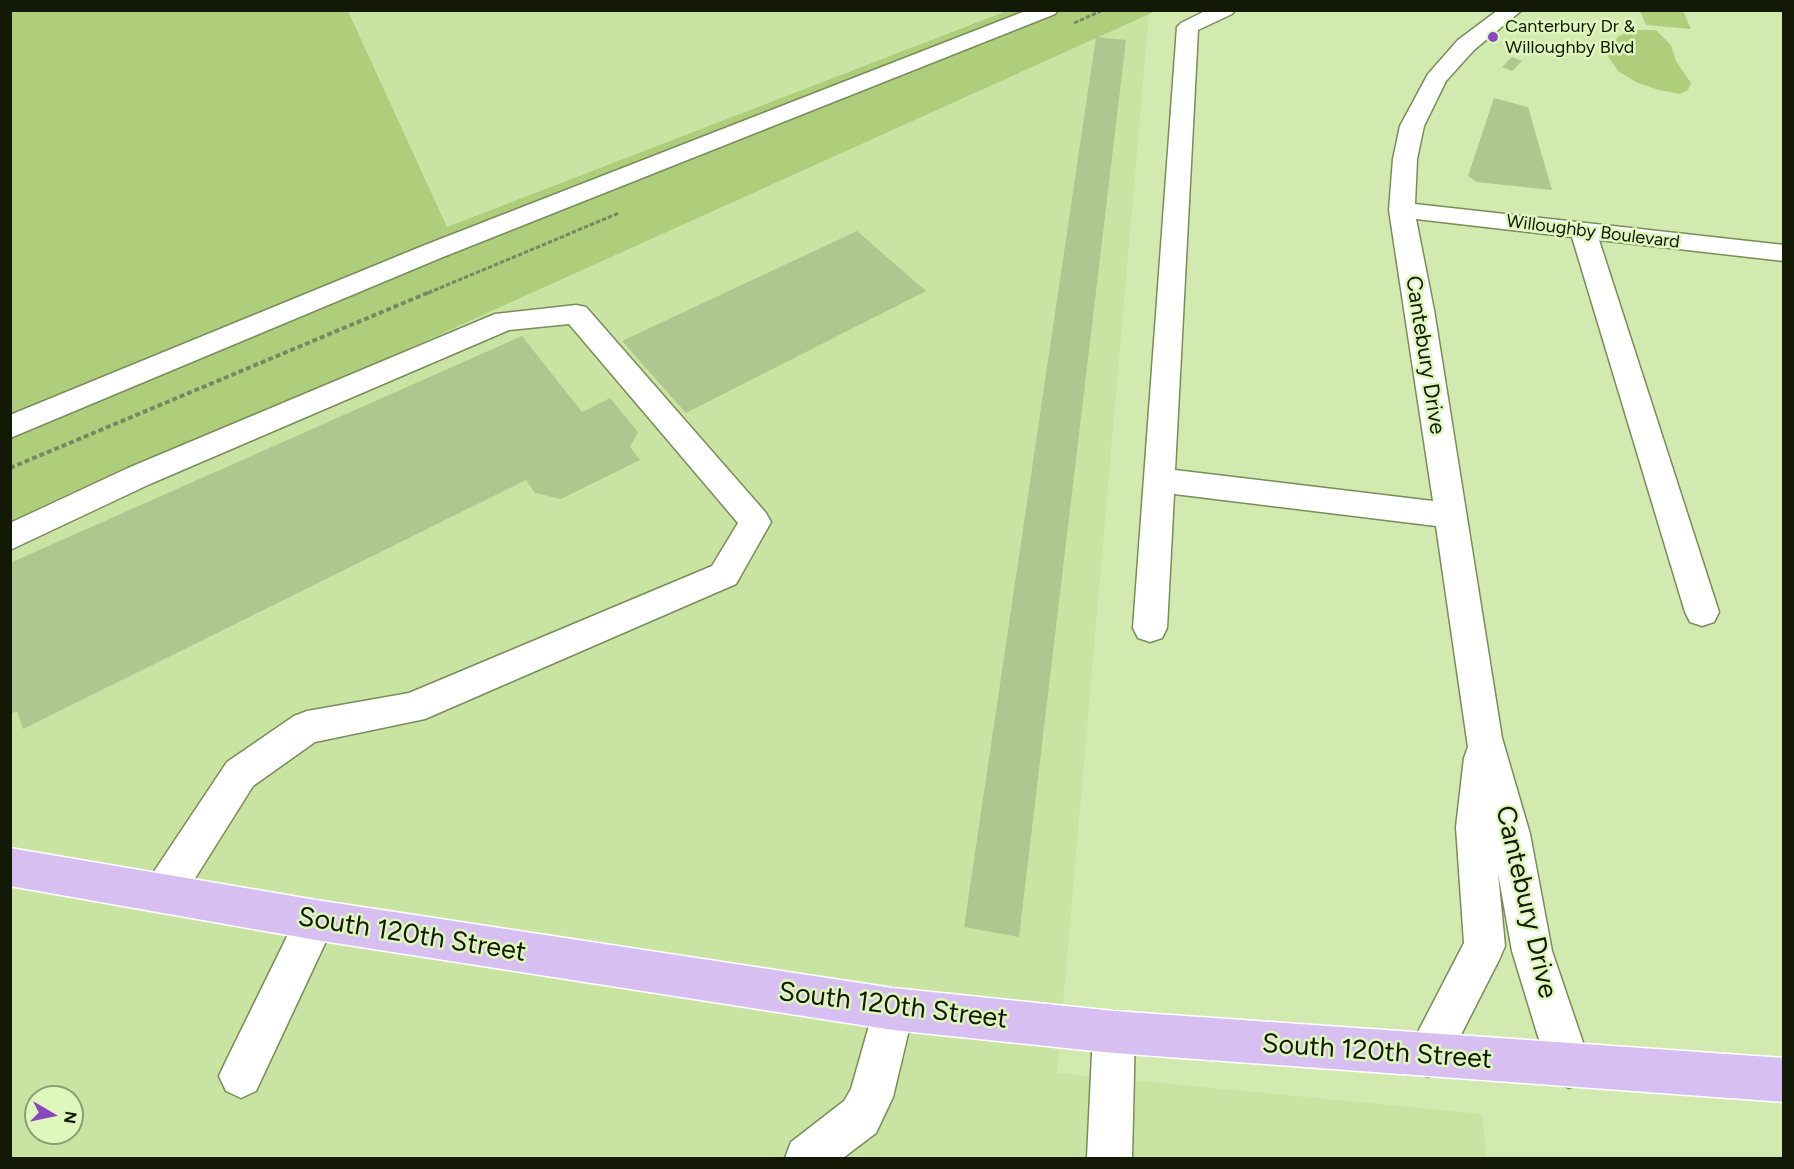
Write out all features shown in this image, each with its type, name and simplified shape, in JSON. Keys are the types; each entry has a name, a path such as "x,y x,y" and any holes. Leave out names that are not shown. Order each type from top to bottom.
{"main road":[{"name":"South 120th Street","path":"10,867 316,920 893,1009 1114,1032 1784,1080"}],"street":[{"path":"10,427 434,251 1048,10"},
{"path":"1150,628 1188,27 1225,10"},
{"name":"Cantebury Drive","path":"1504,12 1466,45 1431,89 1412,126 1405,159 1402,210 1422,321 1485,738 1511,834 1532,951 1569,1066"},
{"name":"Willoughby Boulevard","path":"1402,210 1784,253"},
{"path":"1583,230 1702,612"},
{"path":"10,537 139,476 505,321 576,314 755,522 724,575 412,708 307,728 240,774 163,893"},
{"path":"1158,480 1450,515"},
{"name":"Cantebury Drive","path":"1428,1055 1485,946 1475,827 1485,738"},
{"path":"241,1076 316,920"},
{"path":"807,1158 860,1117 871,1098 893,1009"},
{"path":"1109,1158 1114,1032"}],"path":[{"path":"1069,25 1102,10"},
{"path":"10,468 630,209"}],"shaded area":[{"path":"10,11 348,11 447,227 1006,11 1156,11 11,528"},
{"path":"348,11 1004,11 447,227"},
{"path":"1640,11 1683,11 1691,29 1646,25"},
{"path":"1149,13 1057,1073 1482,1114 1487,1158 11,1158 10,528"},
{"path":"1633,30 1656,30 1671,45 1676,61 1691,83 1688,90 1680,94 1659,90 1638,83 1619,72 1605,52 1619,36"}],"building":[{"path":"1096,37 1126,40 1019,937 964,927"},
{"path":"1512,57 1522,61 1512,71 1502,67"},
{"path":"1494,98 1528,107 1552,190 1477,182 1468,176"},
{"path":"857,231 926,291 686,413 622,341"},
{"path":"522,336 582,412 610,398 638,432 630,447 640,460 561,499 535,493 526,480 23,729 17,711 10,714 10,563"}],"place":[{"name":"Canterbury Dr & Willoughby Blvd","path":"1493,37"}]}
